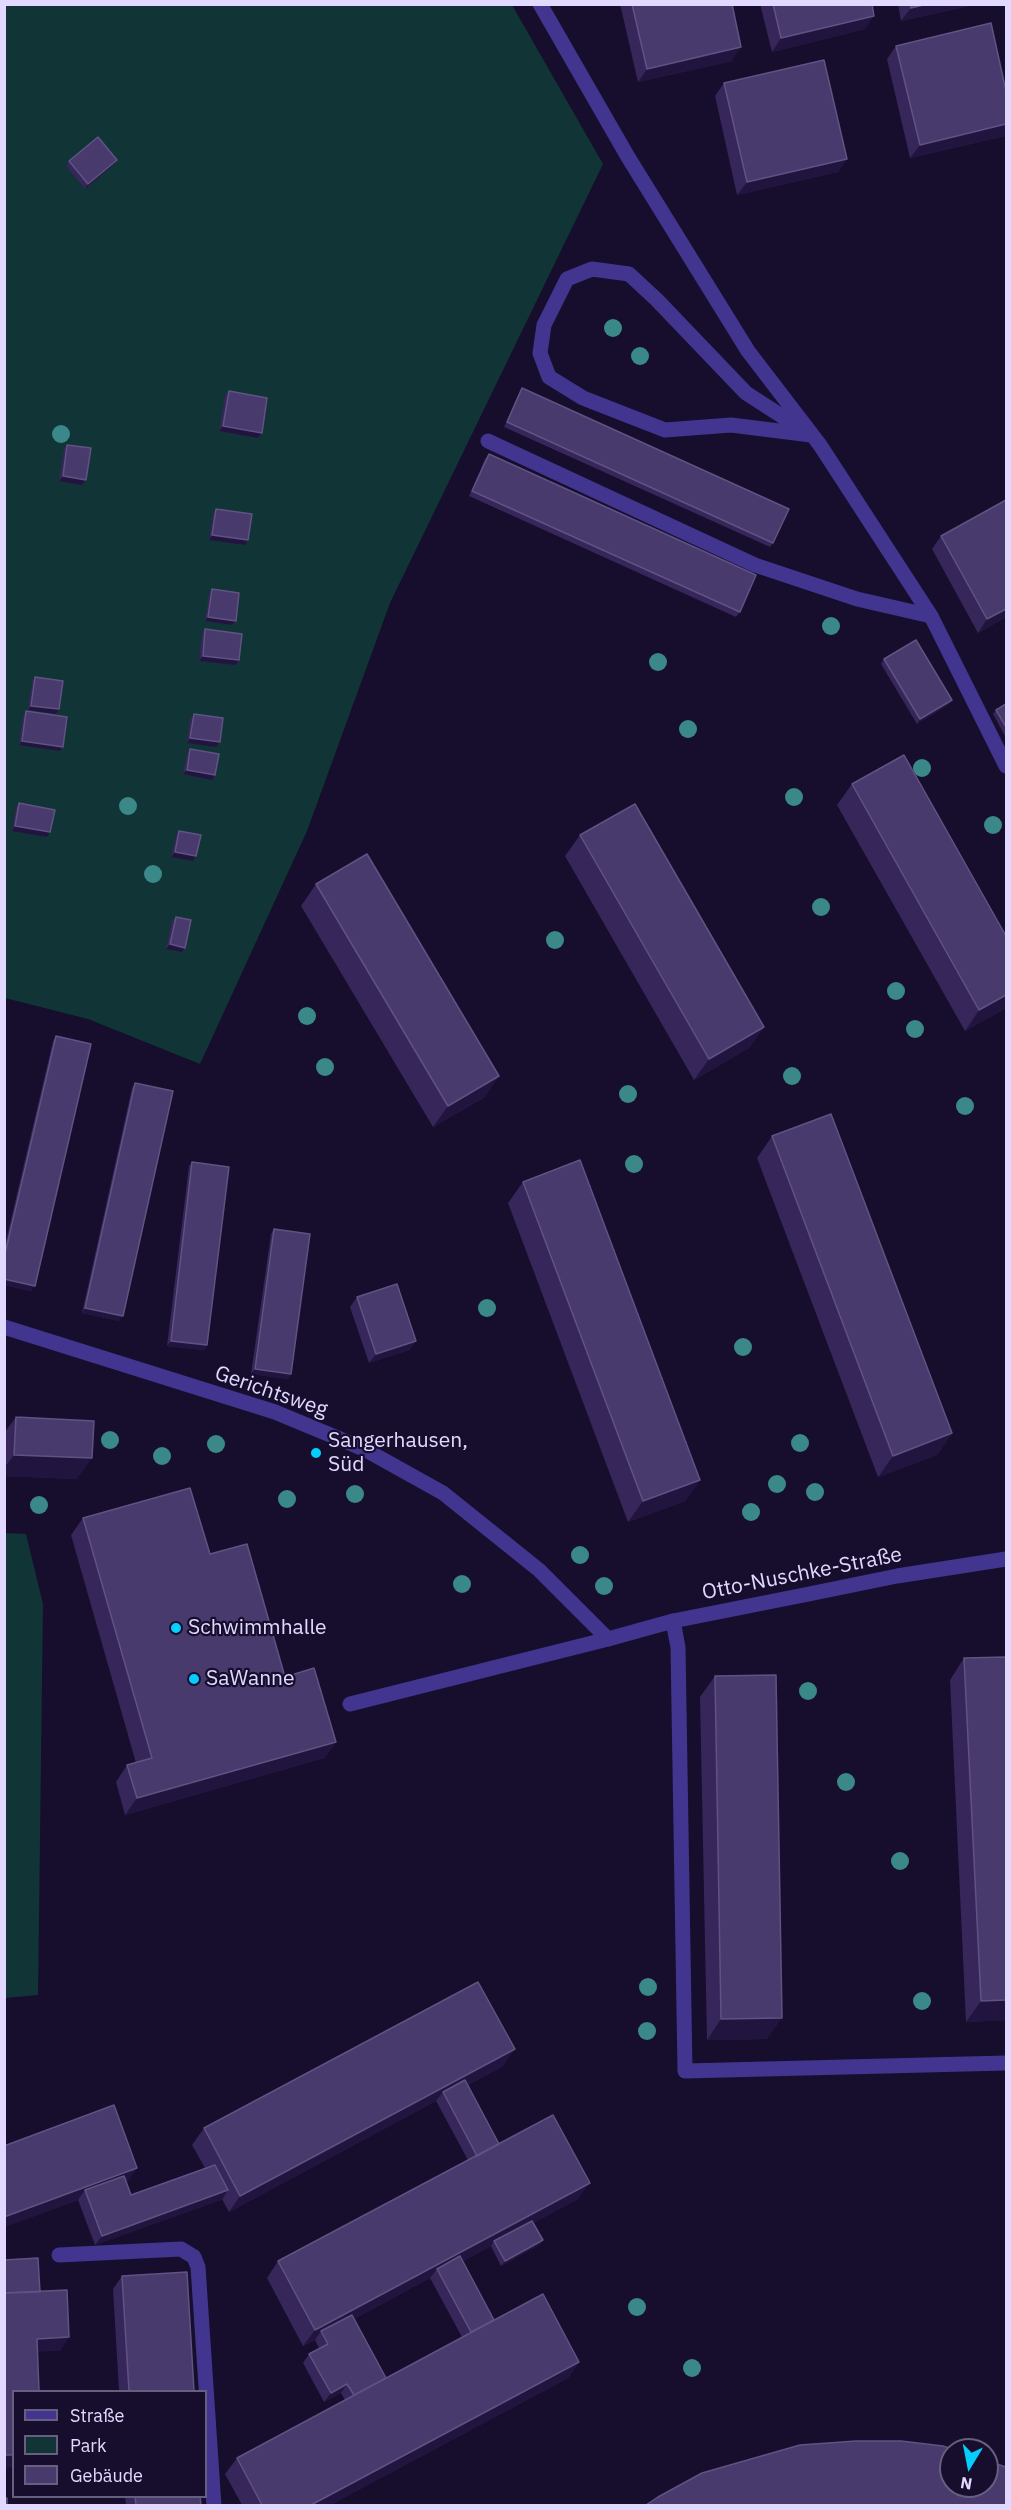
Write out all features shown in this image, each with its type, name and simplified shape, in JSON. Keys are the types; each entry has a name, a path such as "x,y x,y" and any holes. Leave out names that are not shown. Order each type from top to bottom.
{"street":[{"path":"540,4 628,157 742,342 811,435 931,616 1006,766"},
{"path":"592,269 629,274 746,393 811,435 730,425 665,430 583,398 549,377 540,353 544,325 567,279 592,269"},
{"path":"488,441 755,565 857,599 931,616"},
{"name":"Gerichtsweg","path":"4,1327 275,1412 364,1449 443,1493 539,1570 608,1639"},
{"name":"Otto-Nuschke-Straße","path":"350,1704 673,1621 897,1576 1006,1559"},
{"path":"673,1621 678,1647 685,2071 1006,2063"},
{"path":"59,2255 181,2249 194,2257 198,2266 206,2390"},
{"path":"207,2400 214,2505"}],"green space":[{"path":"4,5 512,5 603,164 390,603 307,831 200,1064 88,1019 5,998"},
{"path":"5,1533 26,1534 43,1604 38,1995 5,1998"}],"building":[{"path":"632,4 732,4 741,47 647,69"},
{"path":"773,4 872,4 874,16 781,38"},
{"path":"910,4 927,4 911,8"},
{"path":"991,23 1006,91 1006,124 920,145 896,46"},
{"path":"824,60 847,159 747,182 724,83"},
{"path":"98,137 117,160 88,184 69,161"},
{"path":"522,388 789,509 773,543 507,422"},
{"path":"229,391 267,398 262,433 223,426"},
{"path":"67,445 91,448 86,480 63,476"},
{"path":"489,454 756,575 740,612 472,491"},
{"path":"1006,500 1006,609 987,619 941,536"},
{"path":"216,509 252,514 248,540 212,535"},
{"path":"212,589 239,593 236,621 208,617"},
{"path":"205,629 242,634 239,660 203,656"},
{"path":"916,640 952,700 920,719 884,659"},
{"path":"35,677 63,681 59,709 31,706"},
{"path":"1006,704 1006,727 996,710"},
{"path":"26,711 67,717 63,747 22,741"},
{"path":"194,714 223,718 220,742 190,738"},
{"path":"190,749 219,754 215,775 187,770"},
{"path":"904,755 1006,936 1006,995 979,1010 852,784"},
{"path":"19,803 55,810 50,832 15,826"},
{"path":"635,804 764,1027 709,1059 580,835"},
{"path":"179,831 201,835 196,856 175,852"},
{"path":"367,854 499,1076 448,1106 316,884"},
{"path":"176,917 191,920 185,948 170,944"},
{"path":"56,1036 91,1044 35,1286 4,1279 4,1258"},
{"path":"135,1083 173,1091 123,1316 85,1308"},
{"path":"831,1114 952,1433 893,1456 772,1136"},
{"path":"580,1160 700,1480 643,1501 523,1182"},
{"path":"192,1162 229,1167 207,1345 171,1341"},
{"path":"274,1229 310,1234 291,1374 255,1369"},
{"path":"397,1284 416,1341 376,1354 357,1297"},
{"path":"16,1417 94,1421 92,1458 14,1455"},
{"name":"Schwimmhalle","path":"190,1488 210,1554 247,1544 285,1677 314,1668 336,1742 137,1798 127,1765 152,1758 83,1518"},
{"path":"1006,1657 1006,2000 981,2001 964,1658"},
{"path":"776,1675 782,2018 721,2019 715,1676"},
{"path":"478,1982 515,2049 240,2196 204,2128"},
{"path":"465,2080 499,2144 477,2156 443,2092"},
{"path":"114,2105 137,2168 4,2217 4,2146"},
{"path":"553,2115 590,2183 315,2330 278,2261"},
{"path":"215,2165 228,2190 102,2236 85,2190 124,2176 131,2195"},
{"path":"532,2221 543,2240 505,2261 494,2241"},
{"path":"460,2256 494,2320 471,2332 437,2269"},
{"path":"38,2258 40,2292 4,2293 4,2260"},
{"path":"187,2272 194,2390 129,2390 122,2276"},
{"path":"67,2290 69,2337 37,2339 39,2390 12,2390 12,2455 4,2455 4,2293"},
{"path":"543,2294 579,2362 311,2505 262,2505 237,2458"},
{"path":"352,2315 386,2378 354,2395 347,2384 331,2393 309,2354 328,2344 321,2331"},
{"path":"901,2441 939,2446 939,2498 999,2498 999,2465 1006,2467 1006,2505 646,2505 702,2473 800,2445"},
{"path":"135,2498 200,2498 201,2505 136,2505"}],"place":[{"name":"Sangerhausen, Süd","path":"316,1453"},
{"name":"Schwimmhalle","path":"176,1628"},
{"name":"SaWanne","path":"194,1679"}]}
